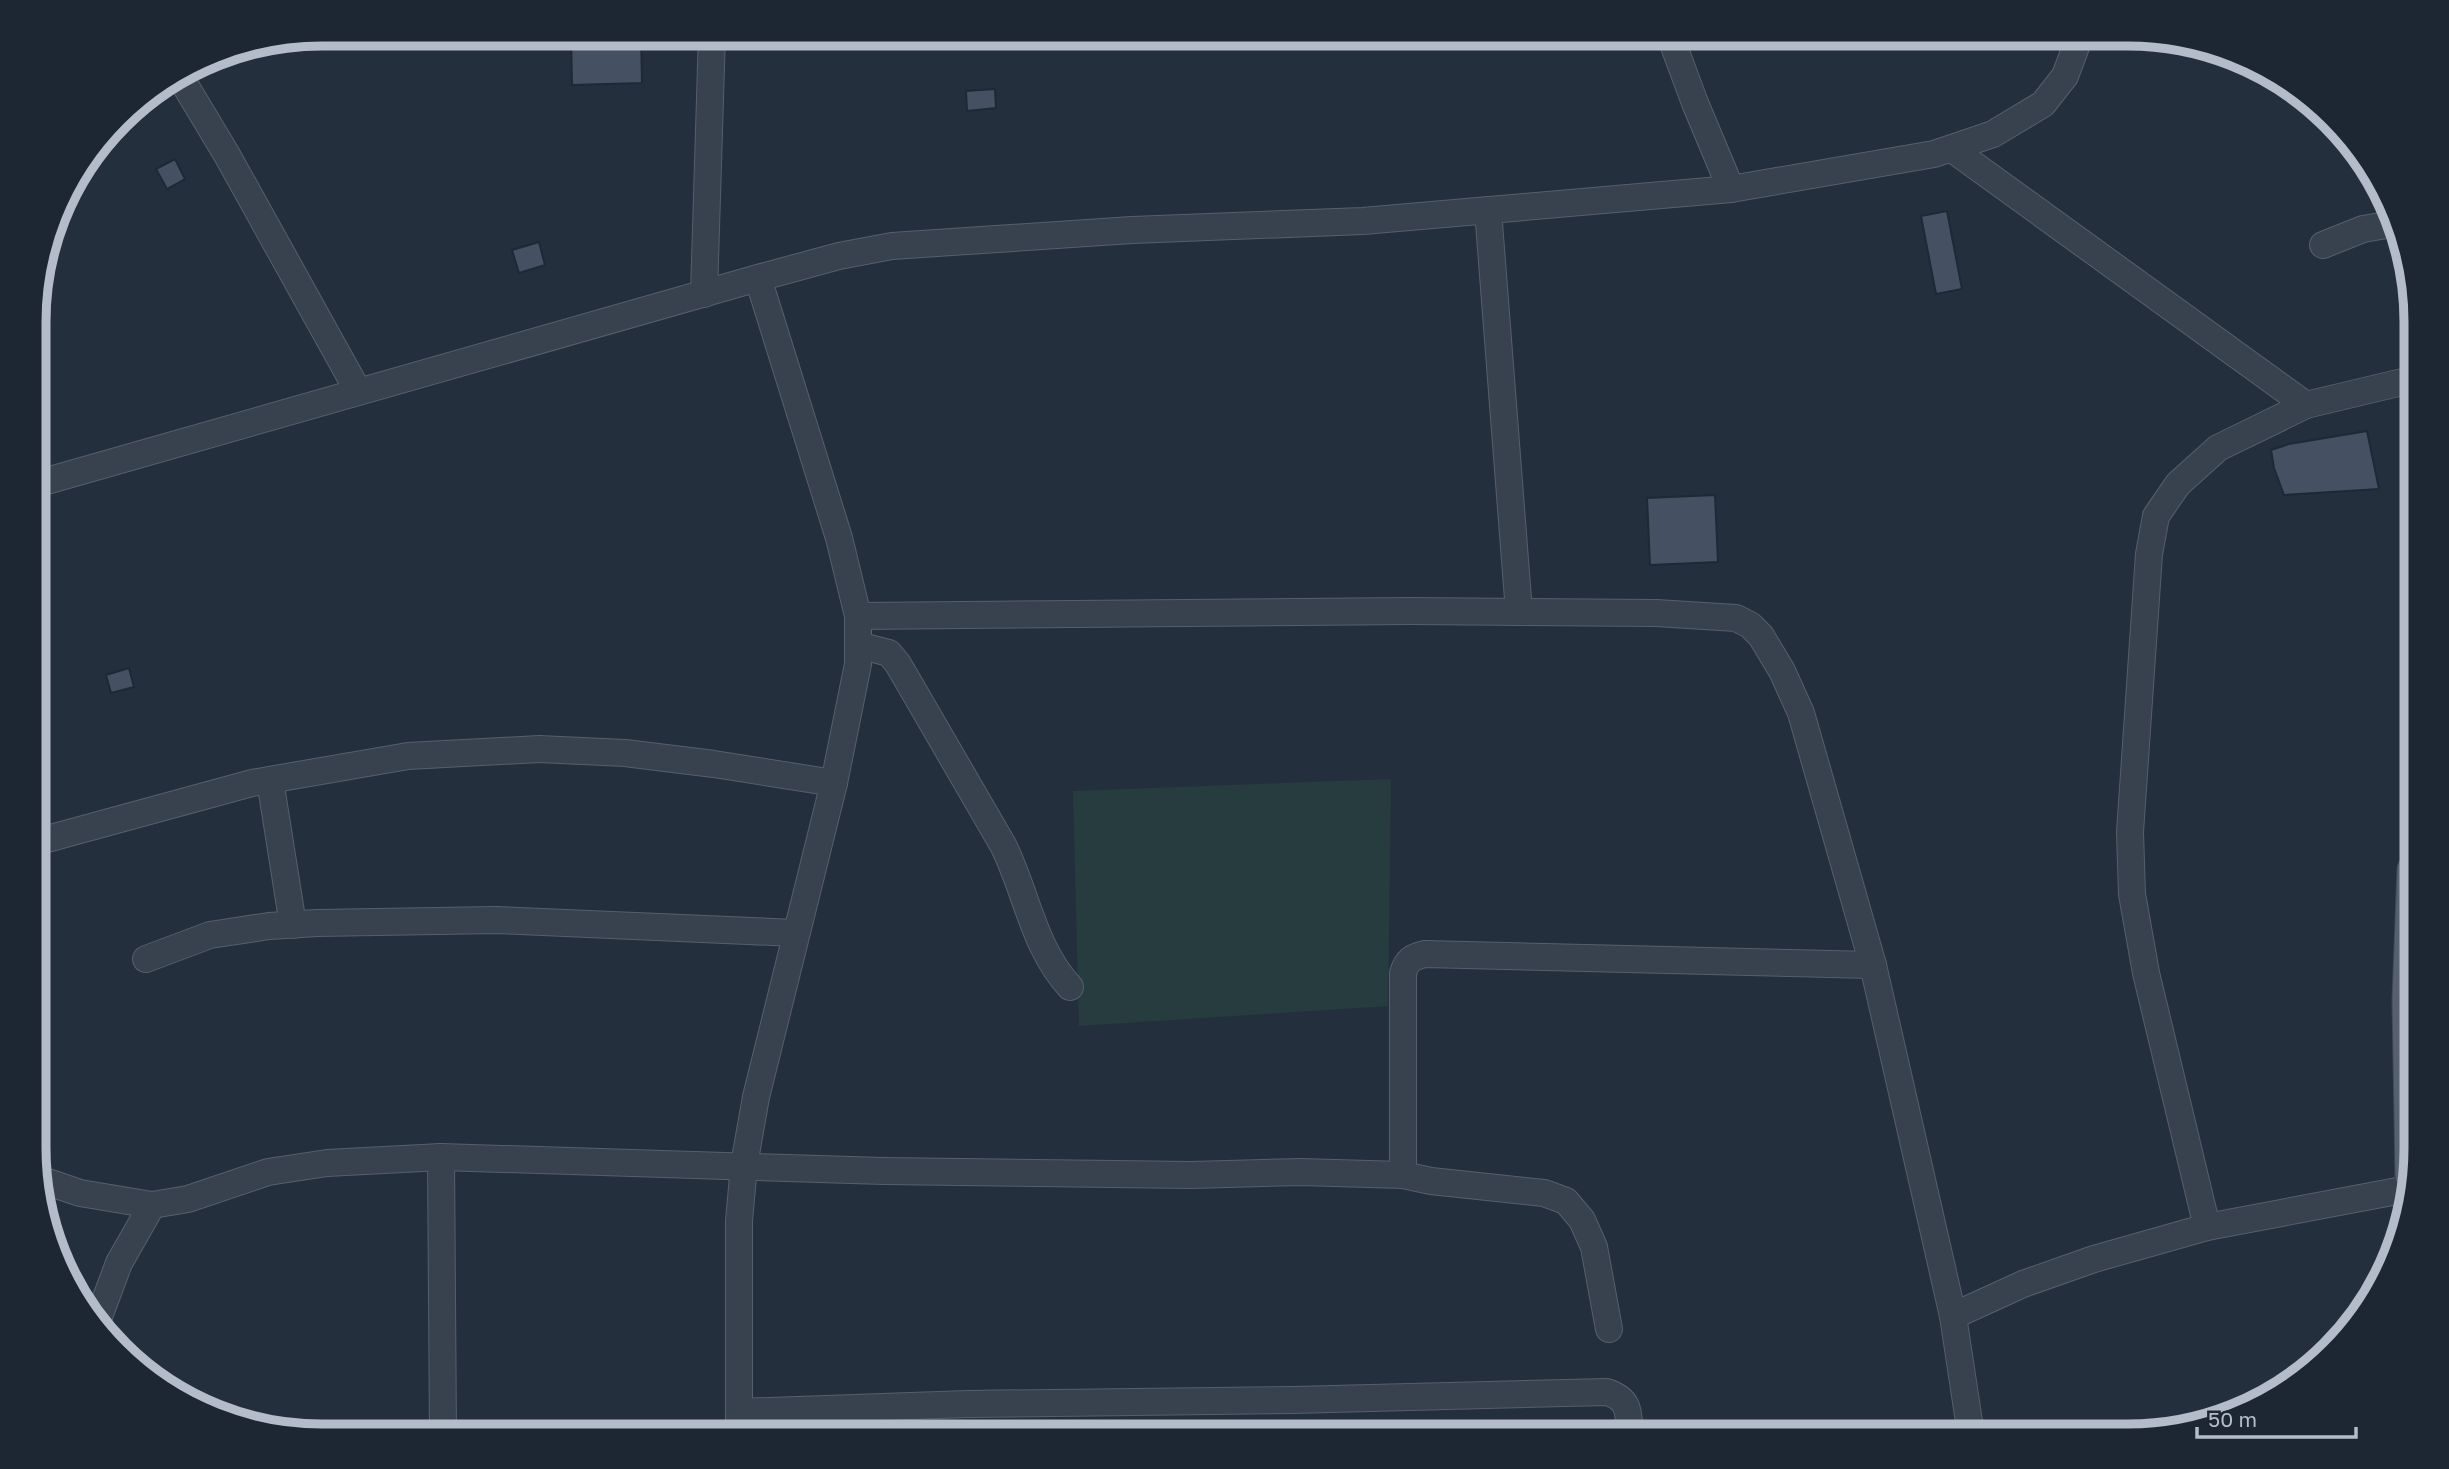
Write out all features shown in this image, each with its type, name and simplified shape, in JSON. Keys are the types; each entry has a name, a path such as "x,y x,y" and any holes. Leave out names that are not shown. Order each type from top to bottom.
{"street":[{"path":"704,293 712,46"},
{"path":"1674,46 1731,189"},
{"path":"46,481 704,293 839,256 892,246 1132,230 1363,221 1731,189 1952,149 1993,134 2043,104 2065,76 2076,46"},
{"path":"183,82 227,155 358,391"},
{"path":"1952,149 2306,405"},
{"path":"1488,210 1519,612"},
{"path":"2323,245 2363,229 2386,225"},
{"path":"758,278 839,538 858,617 858,664 834,783 756,1097 744,1165 740,1221 739,1424 967,1404 1293,1400 1607,1392 1619,1396 1627,1406 1629,1424"},
{"path":"2207,1227 2146,973 2132,894 2130,832 2149,554 2156,516 2178,484 2218,449 2306,405 2404,382"},
{"path":"858,617 1656,613 1736,618 1751,625 1762,636 1782,671 1801,713 1873,965 1954,1316 1969,1424"},
{"path":"858,645 889,653 898,664 1003,845 1015,869 1042,948 1054,970 1070,987"},
{"path":"46,839 252,783 408,756 539,749 625,753 834,783"},
{"path":"270,780 293,925"},
{"path":"146,959 210,936 269,926 293,925 496,920 796,933"},
{"path":"1403,1175 1403,973 1412,957 1425,954 1873,965"},
{"path":"441,1157 443,1424"},
{"path":"48,1182 80,1194 152,1205 188,1199 268,1172 327,1163 441,1157 884,1171 1191,1175 1301,1172 1403,1175 1431,1181 1544,1194 1566,1200 1582,1220 1594,1247 1609,1329"},
{"path":"1954,1316 2023,1284 2094,1259 2207,1227 2400,1190"},
{"path":"100,1313 119,1263 152,1205"}],"green space":[{"path":"1391,779 1388,1006 1079,1026 1073,791"}],"building":[{"path":"571,46 641,46 642,83 572,85"},
{"path":"995,89 996,108 967,111 966,91"},
{"path":"175,159 185,179 167,189 156,169"},
{"path":"1947,211 1962,289 1936,294 1921,216"},
{"path":"539,242 545,265 519,273 512,250"},
{"path":"2367,431 2379,489 2284,495 2274,468 2271,450 2289,444"},
{"path":"1715,495 1718,562 1650,565 1647,498"},
{"path":"129,668 134,687 111,693 106,675"}]}
